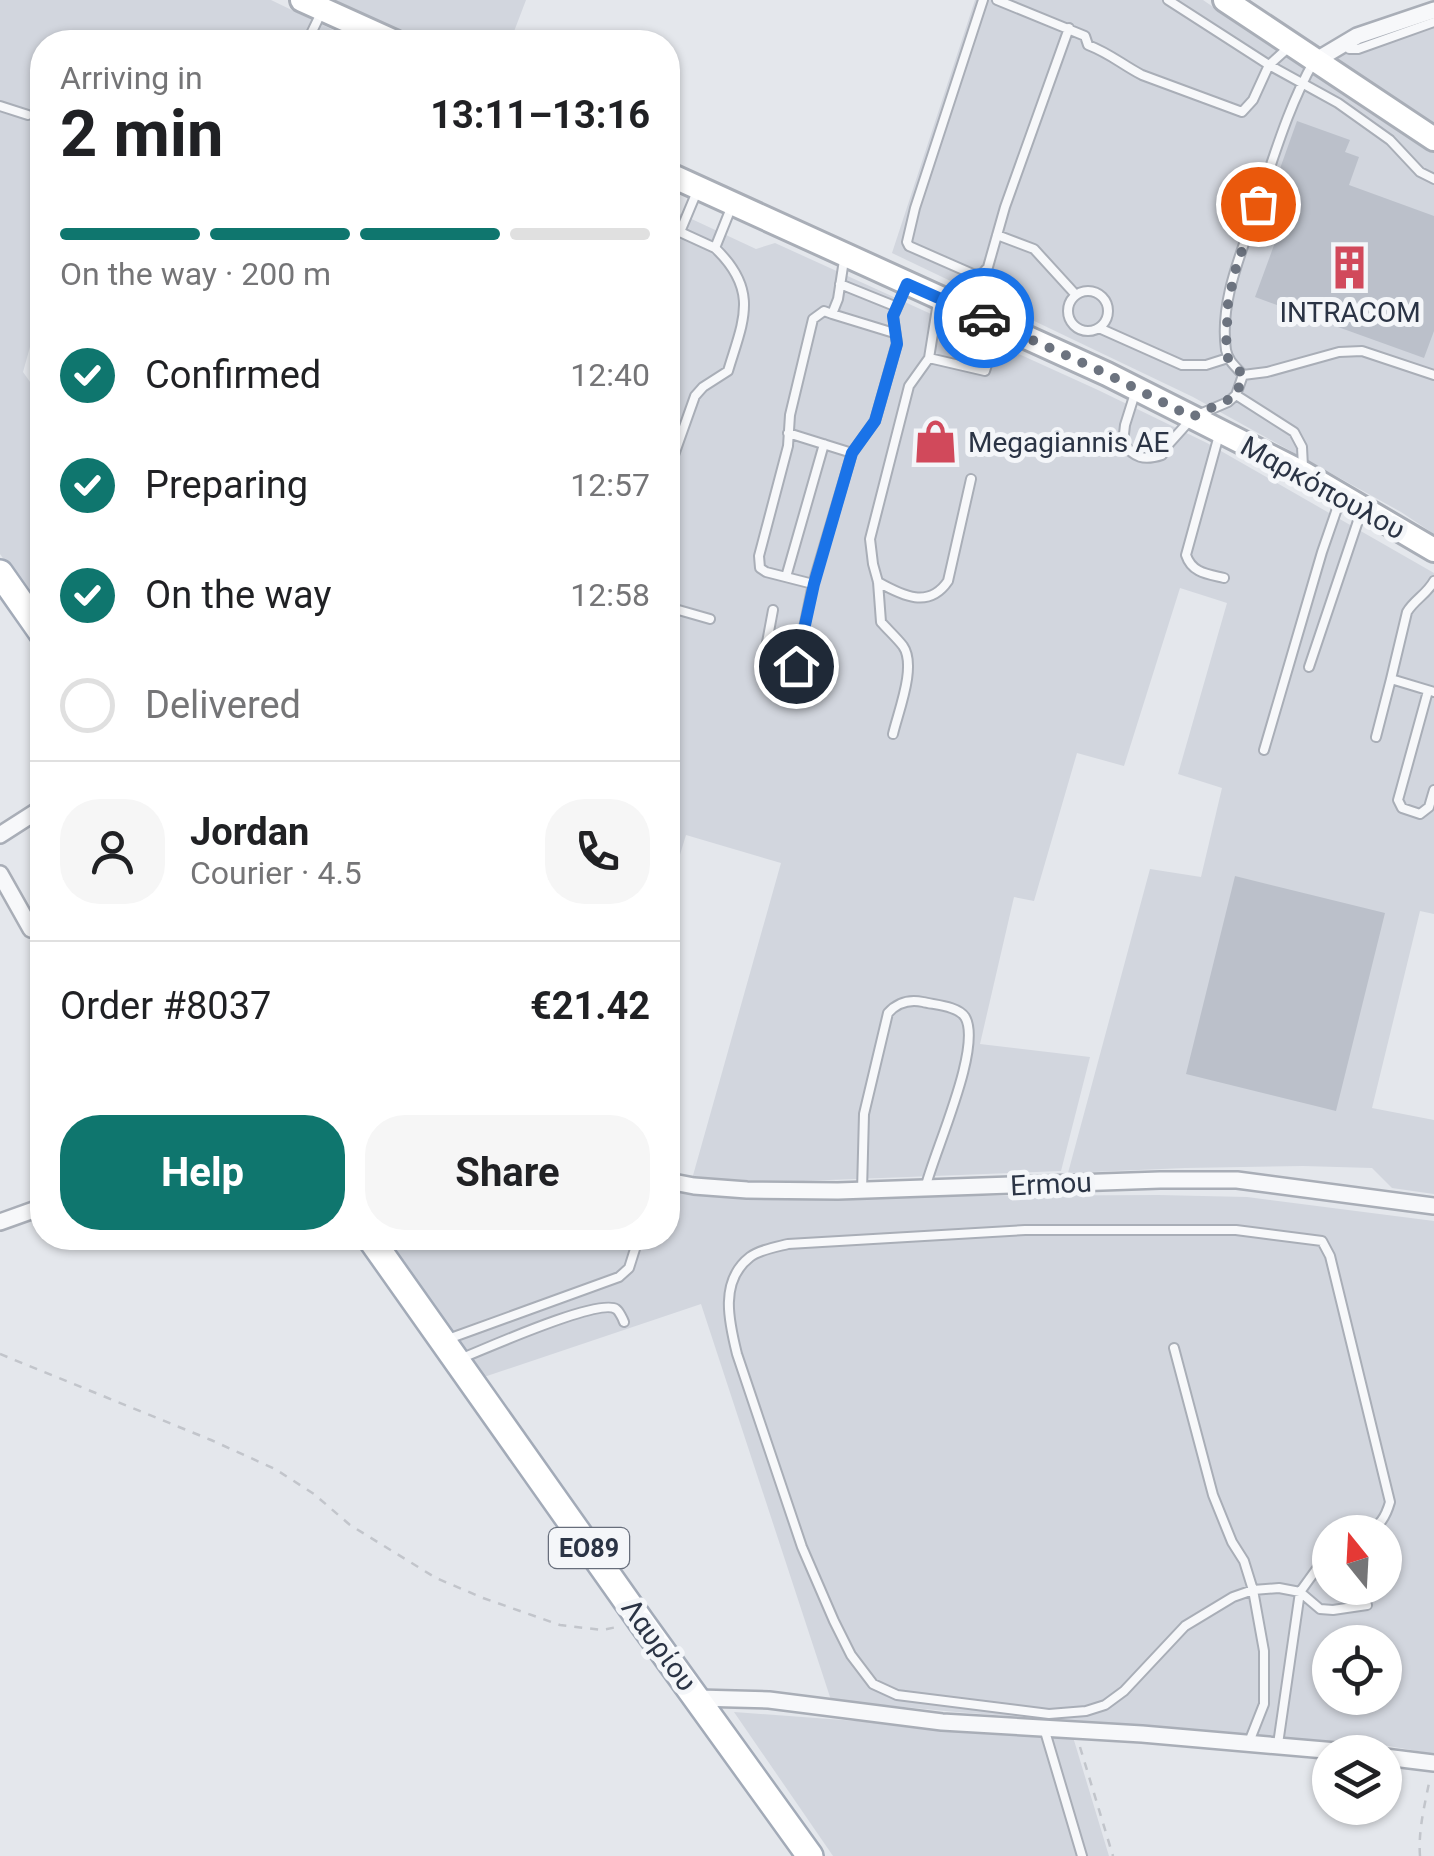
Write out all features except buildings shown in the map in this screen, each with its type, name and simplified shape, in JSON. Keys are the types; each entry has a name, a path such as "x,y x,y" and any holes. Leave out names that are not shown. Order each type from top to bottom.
{"main road":[{"path":"1225,0 1434,138"},
{"path":"312,5 354,30"},
{"name":"Μαρκόπουλου","path":"680,180 1136,388 1304,473 1434,550"},
{"path":"0,573 18,616 30,624"},
{"name":"Λαυρίου","path":"379,1250 810,1856"}],"street":[{"path":"1314,60 1357,36 1434,10"},
{"path":"0,835 30,816"},
{"path":"0,874 30,927"},
{"name":"Ermou","path":"680,1183 748,1190 862,1191 1237,1180 1434,1206"},
{"path":"0,1222 30,1211"},
{"path":"697,1698 770,1700 942,1722 1312,1748"},
{"path":"1402,1759 1434,1763"}],"lane":[{"path":"983,0 907,242 976,275 988,267 1069,28"},
{"path":"997,0 1085,36 1088,45 1109,53 1142,75 1242,112 1253,100 1269,65 1291,46"},
{"path":"1168,0 1269,65 1338,103 1390,140 1420,172 1434,180"},
{"path":"309,30 312,5"},
{"path":"1345,42 1350,50 1358,49 1434,22"},
{"path":"1243,375 1228,358 1228,303 1236,268 1293,101 1314,60"},
{"path":"0,106 28,115"},
{"path":"680,438 695,396 728,371 746,312 740,282 716,248 680,232 698,189"},
{"path":"716,248 732,205"},
{"path":"997,235 1034,249 1076,295"},
{"path":"832,314 845,256"},
{"path":"840,284 897,307"},
{"path":"773,610 762,664 776,678 786,677 796,666 814,584 852,453 875,421 897,344 893,316 907,284"},
{"path":"1099,328 1109,312 1105,300 1095,292 1076,295 1069,306 1070,319 1079,329 1099,328 1182,365 1228,358"},
{"path":"893,734 909,658 881,622 870,539 909,386 929,358 938,298"},
{"path":"814,584 766,572 760,568 759,556 788,446 790,415 814,319 824,312 894,333"},
{"path":"929,358 986,370 1000,326"},
{"path":"1243,375 1340,352 1362,351 1434,374"},
{"path":"1136,388 1123,443 1132,454 1149,460 1162,455 1192,417 1236,396 1243,375"},
{"path":"1236,396 1294,432 1302,446 1304,473"},
{"path":"1221,431 1186,556 1189,566 1197,571 1224,578"},
{"path":"788,433 852,453"},
{"path":"786,577 824,444"},
{"path":"878,582 902,596 926,598 940,593 948,581 971,479"},
{"path":"1264,750 1342,496"},
{"path":"1309,667 1363,508"},
{"path":"1376,737 1407,612 1411,604 1431,592 1434,581"},
{"path":"680,610 710,619"},
{"path":"1391,679 1431,692 1398,800 1402,808 1420,814 1429,806 1434,790"},
{"path":"862,1191 864,1114 888,1013 894,1006 914,1000 959,1010 969,1028 960,1086 924,1190"},
{"path":"1312,1602 1300,1592 1279,1588 1253,1590 1224,1602 1185,1626 1124,1691 1105,1705 1086,1711 1049,1714 916,1698 897,1695 873,1684 851,1655 802,1547 743,1372 728,1310 737,1271 752,1255 788,1244 1006,1231 1236,1230 1322,1242 1330,1256 1390,1502 1386,1515"},
{"path":"451,1350 619,1277 630,1268 635,1250"},
{"path":"451,1350 597,1308 618,1310 624,1322"},
{"path":"1174,1348 1213,1496 1244,1561 1253,1590 1264,1651 1264,1704 1249,1742"},
{"path":"1278,1744 1300,1592 1312,1575"},
{"path":"1316,1605 1333,1610 1366,1605"},
{"path":"1044,1728 1082,1856"}],"path":[{"path":"0,1354 275,1469 314,1494 350,1525 436,1578 483,1598 560,1624 602,1630 642,1624"},
{"path":"1075,1730 1113,1856"},
{"path":"1420,1856 1422,1816 1434,1763"}],"shaded area":[{"path":"0,0 271,0 333,30 30,30 30,347 23,372 30,382 30,597 0,554"},
{"path":"335,0 526,0 515,30 399,30"},
{"path":"975,0 1203,0 1434,151 1434,534 1193,397 892,253"},
{"path":"1434,12 1434,129 1328,62 1338,50"},
{"path":"680,214 756,249 775,243 1098,390 1207,443 1434,573 1434,914 1420,911 1372,1108 1434,1120 1434,1194 1392,1188 1372,1168 1303,1166 1068,1173 1150,869 1201,877 1222,788 1178,774 1227,603 1180,588 1124,766 1077,753 1034,901 1014,897 980,1044 1090,1057 1061,1171 803,1181 692,1179 781,863 686,835 680,855"},
{"path":"680,1189 739,1197 1247,1197 1434,1221 1434,1754 1402,1748 1402,1735 1312,1735 1312,1740 831,1700 701,1304 481,1378 390,1250 680,1250"},
{"path":"734,1712 1073,1737 1109,1856 833,1856"}],"way so far":[{"path":"984,318 1192,417 1236,396 1243,375 1228,358 1228,303 1258,204"}],"place":[{"name":"INTRACOM","path":"1350,267"},
{"name":"Megagiannis AE","path":"935,442"}],"route":[{"path":"796,666 814,584 852,453 875,421 897,344 893,316 907,284 984,318"}]}
